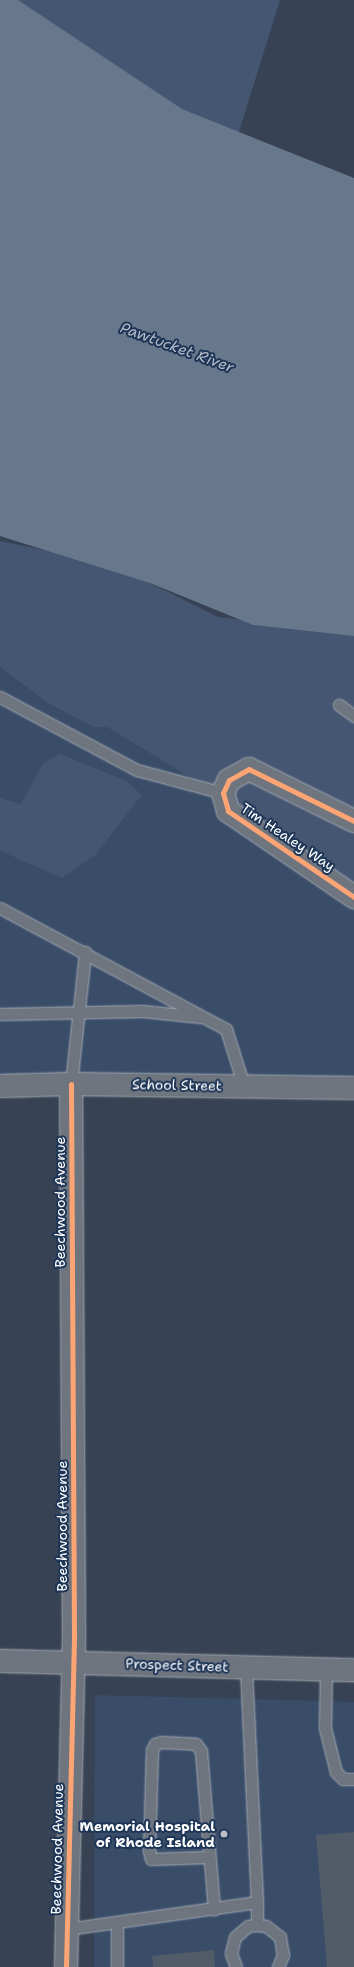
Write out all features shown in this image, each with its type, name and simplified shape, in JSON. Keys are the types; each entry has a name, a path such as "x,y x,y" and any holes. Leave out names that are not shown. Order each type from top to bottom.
{"street":[{"path":"225,802 229,780 249,769 354,821"},
{"name":"Tim Healey Way","path":"225,802 354,897"},
{"name":"School Street","path":"0,1086 71,1084 354,1088"},
{"name":"Beechwood Avenue","path":"66,1967 73,1662 71,1084"},
{"name":"Prospect Street","path":"0,1660 354,1670"}],"lane":[{"path":"0,697 137,770 225,802"},
{"path":"339,705 354,716"},
{"path":"0,908 85,952 226,1029 244,1086"},
{"path":"71,1084 85,952"},
{"path":"0,1014 142,1011 207,1018"},
{"path":"246,1667 257,1925"},
{"path":"326,1669 325,1728 336,1772 343,1779 354,1779"},
{"path":"209,1857 151,1858 149,1851 152,1750 155,1744 160,1742 196,1744 201,1751 214,1909"},
{"path":"67,1929 257,1902"},
{"path":"117,1923 117,1967"},
{"path":"236,1967 231,1953 235,1937 248,1926 257,1925 270,1928 280,1937 284,1954 278,1967"}],"shaded area":[{"path":"0,0 280,0 238,135 195,120"},
{"path":"0,541 84,558 150,583 218,617 354,632 354,895 214,792 107,727 93,727 48,703 0,667"},
{"path":"0,667 48,703 93,727 107,727 214,792 354,895 354,1087 0,1087 0,851 62,878 43,763 21,804 0,798"},
{"path":"61,754 126,781 142,795 95,855 62,878 0,851 0,798 21,804 43,763"},
{"name":"Memorial Hospital of Rhode Island","path":"95,1695 354,1702 354,1967 94,1967"}],"water":[{"name":"Pawtucket River","path":"0,0 18,0 182,109 354,178 354,636 253,625 150,583 0,536"}],"building":[{"path":"354,1832 354,1967 327,1967 316,1835"},
{"path":"214,1950 215,1967 153,1967 152,1956"}],"cycle path":[{"path":"354,821 249,769 229,780 223,793 228,811 354,897"},
{"path":"66,1967 74,1637 71,1084"}],"place":[{"name":"Memorial Hospital of Rhode Island","path":"224,1834"}]}
